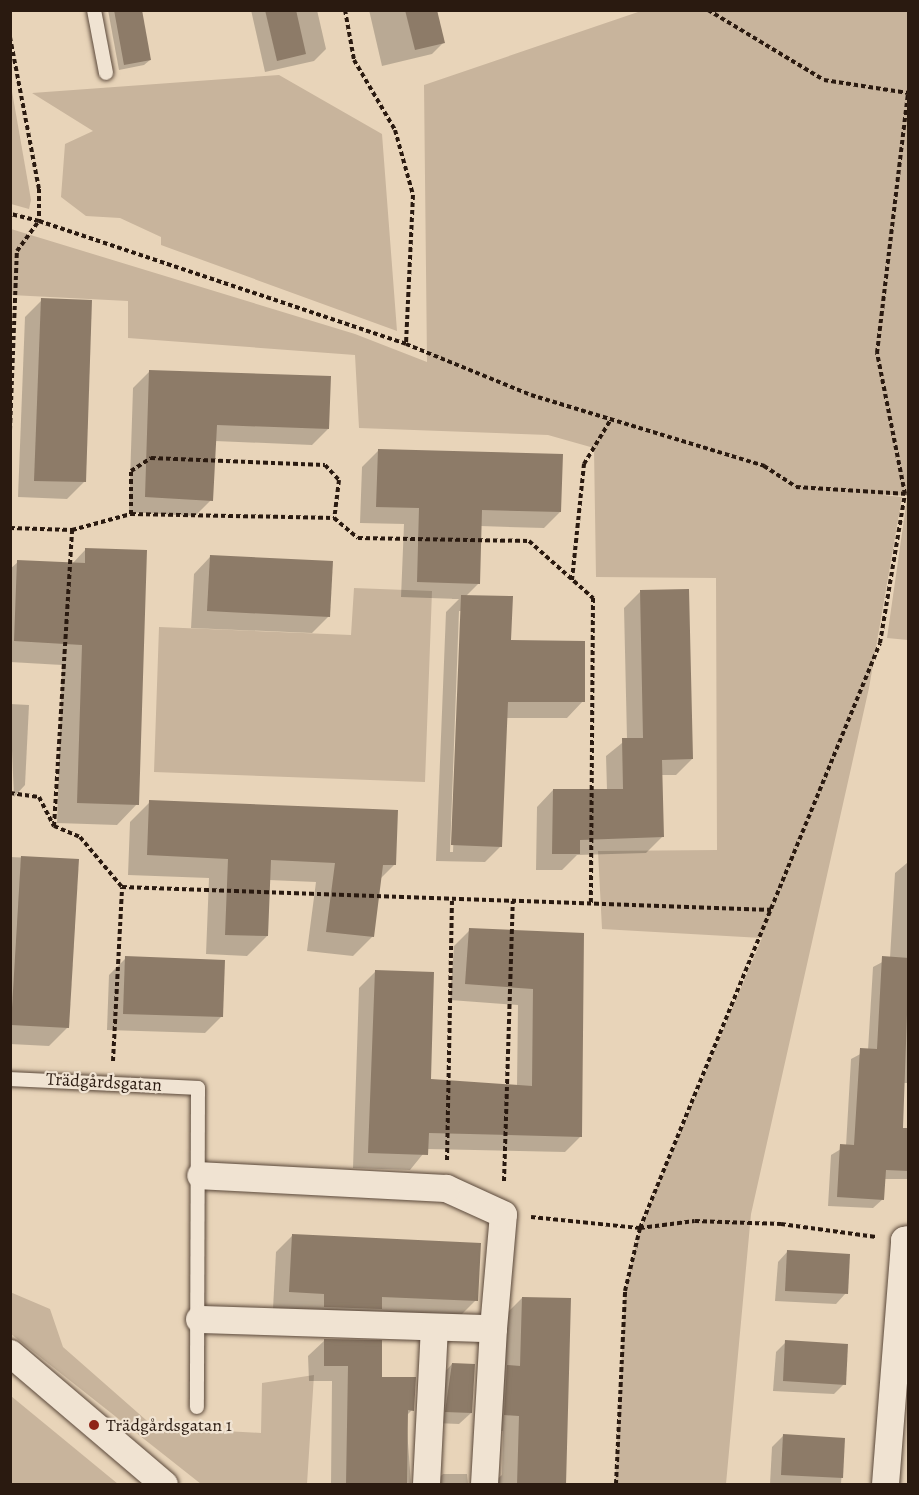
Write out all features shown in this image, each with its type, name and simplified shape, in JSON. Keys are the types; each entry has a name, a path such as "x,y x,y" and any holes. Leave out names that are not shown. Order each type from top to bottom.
{"street":[{"path":"200,1175 446,1188 503,1214 493,1328 484,1485"},
{"path":"885,1485 906,1239"},
{"path":"199,1319 493,1328"},
{"path":"426,1485 434,1326"},
{"path":"10,1353 164,1485"}],"lane":[{"path":"94,10 106,73"},
{"name":"Trädgårdsgatan","path":"10,1079 112,1080 198,1088 200,1175"},
{"path":"197,1407 200,1175"}],"path":[{"path":"345,10 354,60 395,130 413,195 406,344"},
{"path":"616,1485 625,1291 640,1228 774,910 880,643 907,494 878,353 909,93 824,80 708,10"},
{"path":"10,36 39,189 39,221 17,251 10,430"},
{"path":"10,214 39,221 406,344 531,394 764,466 795,487 907,494"},
{"path":"572,580 585,464 611,419"},
{"path":"131,514 131,471 151,458 325,465 339,480 334,518"},
{"path":"10,528 72,530 131,514 334,518 358,538 529,541 593,598 591,904"},
{"path":"54,826 72,530"},
{"path":"10,793 39,797 54,826 80,837 122,887 112,1080"},
{"path":"122,887 774,910"},
{"path":"446,1188 452,899"},
{"path":"513,901 503,1214 640,1228 695,1221 781,1224 906,1239"}],"shaded area":[{"path":"641,11 908,11 908,496 874,494 902,497 869,688 751,1214 726,1484 615,1484 625,1291 640,1228 762,938 602,929 598,851 717,850 716,578 596,577 594,448 548,435 359,428 355,355 128,338 128,301 11,295 11,229 355,334 427,362 424,85"},
{"path":"279,75 382,134 397,331 161,245 161,237 120,218 86,216 61,197 65,144 93,131 32,93"},
{"path":"10,80 31,200 29,209 11,204"},
{"path":"907,498 908,640 887,638"},
{"path":"354,588 432,591 425,782 154,772 159,627 351,635"},
{"path":"10,1292 50,1309 63,1347 154,1427 261,1433 262,1383 314,1375 307,1484 201,1484 11,1334"},
{"path":"11,1396 118,1484 11,1484"}],"building":[{"path":"114,10 142,10 151,60 124,65"},
{"path":"265,10 296,10 306,54 277,61"},
{"path":"405,10 437,10 445,43 415,50"},
{"path":"41,298 92,300 86,482 34,481"},
{"path":"149,370 331,376 329,429 217,425 213,501 145,497"},
{"path":"378,449 563,454 561,512 482,510 480,584 417,582 419,508 376,507"},
{"path":"85,548 147,550 139,805 77,803 82,645 14,641 17,560 85,563"},
{"path":"210,555 333,561 330,617 207,611"},
{"path":"689,589 693,759 662,760 664,837 580,840 580,854 552,854 553,789 623,789 622,738 643,738 640,590"},
{"path":"461,595 513,596 511,640 585,641 585,702 508,702 502,847 451,845"},
{"path":"149,800 398,810 396,865 383,865 374,937 326,932 335,863 271,860 268,936 225,935 228,859 147,855"},
{"path":"21,856 79,859 69,1028 11,1025"},
{"path":"469,928 584,933 582,1137 429,1133 428,1155 368,1153 375,970 434,972 431,1079 532,1086 533,989 465,984"},
{"path":"125,956 225,960 223,1017 123,1014"},
{"path":"882,956 909,958 903,1128 909,1128 909,1171 886,1170 884,1200 837,1197 840,1144 854,1145 860,1048 877,1049"},
{"path":"292,1234 481,1243 478,1301 382,1297 382,1309 324,1307 324,1294 289,1292"},
{"path":"787,1250 850,1254 848,1294 785,1291"},
{"path":"522,1297 571,1298 566,1485 517,1485 519,1416 504,1415 507,1365 520,1366"},
{"path":"324,1339 382,1340 382,1377 416,1377 414,1411 408,1410 407,1485 346,1485 348,1366 324,1366"},
{"path":"785,1340 848,1344 846,1385 783,1381"},
{"path":"452,1363 475,1364 472,1413 445,1412"},
{"path":"783,1434 845,1438 843,1478 781,1475"}],"place":[{"name":"Trädgårdsgatan 1","path":"94,1425"}]}
